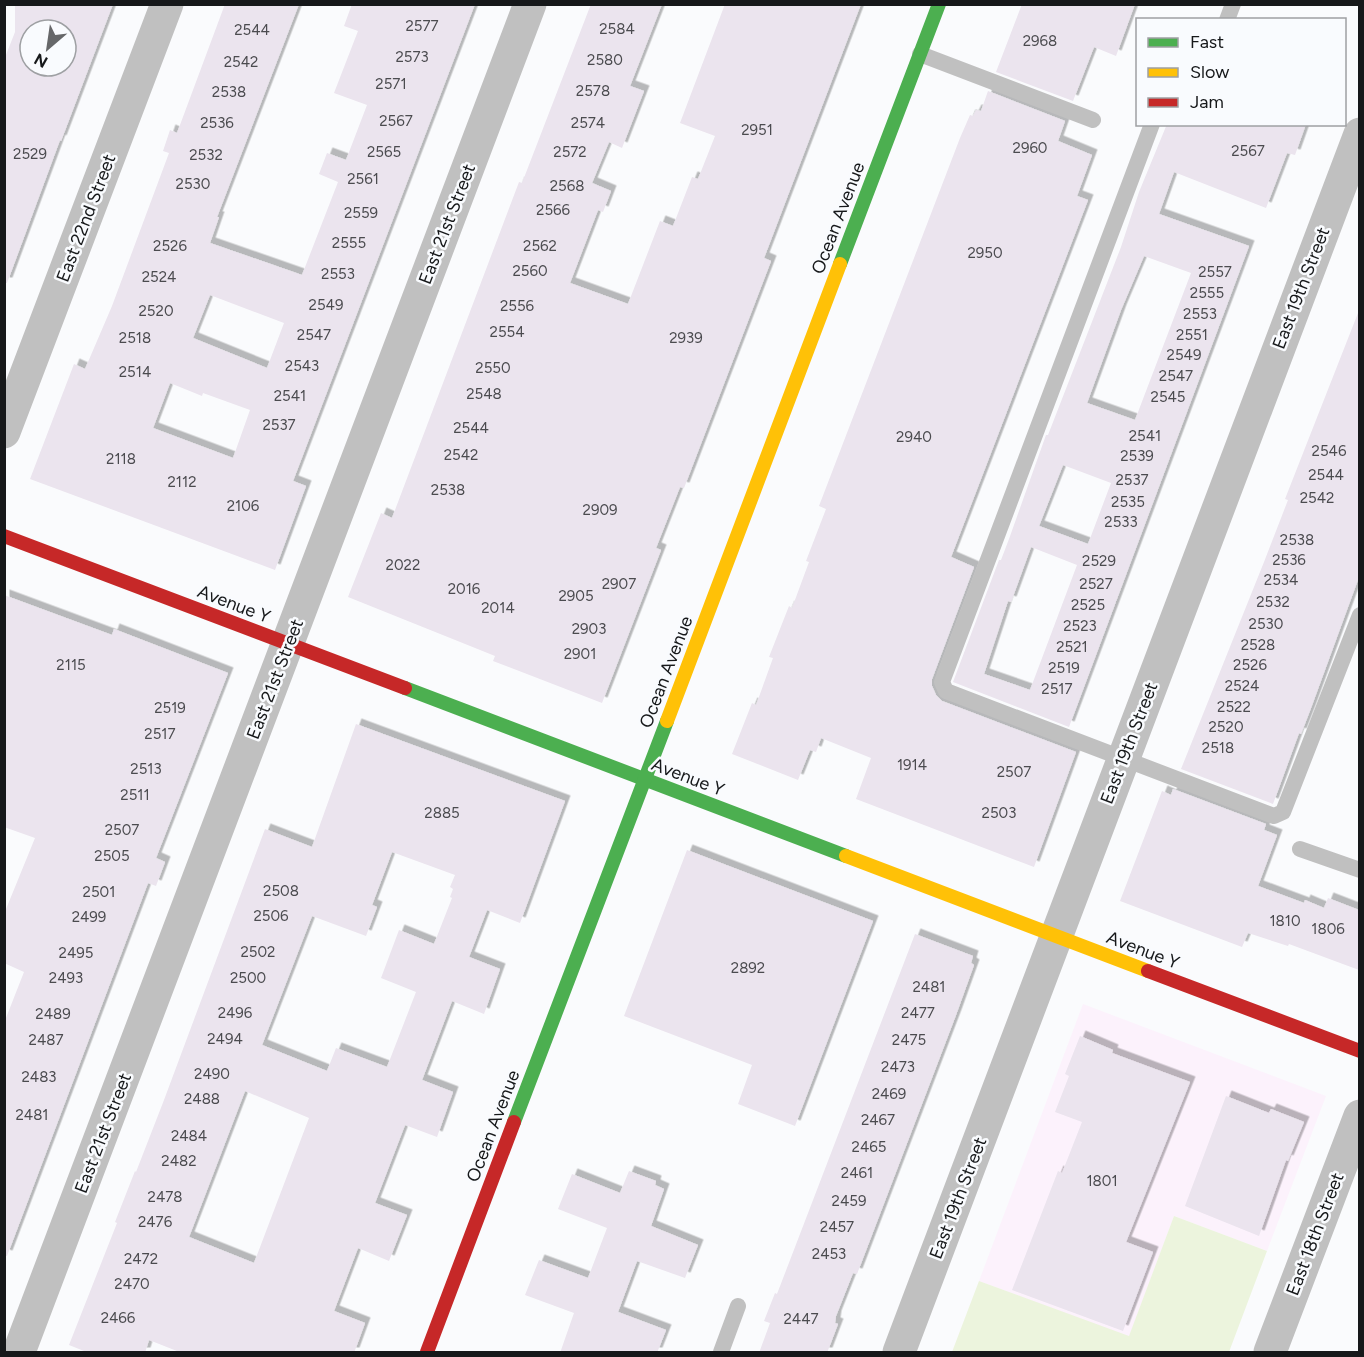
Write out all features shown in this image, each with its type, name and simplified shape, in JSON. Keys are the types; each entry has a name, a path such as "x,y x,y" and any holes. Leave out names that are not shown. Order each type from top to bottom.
{"street":[{"name":"East 22nd Street","path":"4,432 167,4"},
{"name":"East 21st Street","path":"19,1353 530,4"},
{"name":"Ocean Avenue","path":"427,1353 939,4"},
{"name":"East 19th Street","path":"899,1353 1359,134"},
{"name":"Avenue Y","path":"4,536 1359,1051"},
{"name":"East 18th Street","path":"1270,1353 1359,1116"}],"lane":[{"path":"920,54 1093,120"},
{"path":"1151,126 942,682 946,691 1274,816 1282,812 1359,615"},
{"path":"1300,849 1359,870"},
{"path":"721,1353 738,1306"}],"shaded area":[{"path":"1083,1004 1326,1096 1267,1251 1174,1216 1129,1337 979,1281"}],"green space":[{"path":"1174,1216 1267,1251 1229,1352 952,1352 979,1281 1129,1336"}],"building":[{"path":"15,4 113,4 7,283 4,283 4,60 15,32"},
{"path":"225,4 299,4 217,217 219,217 210,243 302,275 338,182 319,174 327,153 346,160 367,105 334,93 358,31 344,26 352,4 475,4 293,481 306,486 275,570 30,479 74,364 85,369 112,306 169,153 163,151 170,130 177,133","holes":["210,295 284,323 267,368 193,338","170,383 202,396 203,393 250,410 233,458 153,428"]},
{"path":"591,4 662,4 630,86 644,91 622,148 609,142 592,183 611,191 603,212 598,210 570,283 628,304 660,221 673,226 692,177 698,179 715,136 680,123 725,4 861,4 764,258 771,261 684,488 680,487 656,548 661,550 602,703 493,661 495,656 348,597 381,513 392,518 519,182 522,183"},
{"path":"1022,4 1135,4 1116,56 1094,47 1073,101 996,72"},
{"path":"988,91 1065,121 1058,141 1092,155 1077,196 1088,200 951,557 974,567 932,679 936,695 942,701 1076,752 1034,867 856,799 871,758 821,738 816,752 810,750 798,780 732,754 752,703 756,705 773,658 769,657 789,606 792,608 809,562 806,561 826,509 819,506 960,138 970,115 973,116 976,110 981,111"},
{"path":"1166,126 1305,126 1295,155 1287,153 1266,208 1174,172 1159,214 1249,246 1069,727 953,682 1009,539 1046,435 1048,435 1121,247 1139,192","holes":["1144,256 1191,273 1135,420 1087,403 1121,310","1063,465 1111,483 1088,544 1039,526","1031,547 1077,565 1030,690 984,674 1008,601 1011,602"]},
{"path":"1358,313 1359,577 1273,804 1181,769 1264,562 1288,500 1285,499"},
{"path":"4,595 112,635 114,629 228,673 156,858 165,862 156,886 148,883 7,1256 4,1255 4,1023 24,972 4,963 4,914 35,838 4,827"},
{"path":"356,724 565,801 520,923 487,910 469,957 500,969 484,1014 452,1001 422,1080 453,1092 437,1137 405,1125 375,1203 407,1215 389,1261 358,1248 334,1311 365,1323 354,1353 182,1353 149,1340 145,1353 89,1353 69,1345 164,1100 265,829 312,847","holes":["392,852 455,875 450,887 453,889 450,897 452,898 434,944 399,930 381,978 416,992 387,1067 336,1048 327,1071 262,1045 312,916 366,936 377,907 372,905","245,1091 309,1118 254,1263 189,1237"]},
{"path":"1173,789 1266,824 1264,830 1277,835 1258,886 1324,908 1328,898 1359,910 1359,970 1289,944 1288,946 1248,933 1242,947 1120,901 1162,791 1171,795"},
{"path":"687,850 873,921 795,1126 738,1104 752,1065 624,1016"},
{"path":"915,934 973,956 971,963 974,965 956,1015 857,1274 853,1273 836,1316 835,1323 838,1324 827,1353 759,1353 770,1323 764,1321 775,1293 777,1294"},
{"path":"1080,1036 1113,1050 1112,1053 1190,1082 1126,1242 1153,1252 1123,1331 1012,1290 1058,1171 1062,1173 1082,1122 1055,1112 1069,1076 1065,1074"},
{"path":"1226,1096 1269,1113 1271,1109 1304,1122 1288,1161 1286,1160 1259,1236 1185,1206"},
{"path":"629,1171 656,1181 655,1185 664,1189 651,1226 698,1245 685,1278 637,1261 618,1312 666,1330 657,1353 560,1353 574,1313 525,1295 539,1260 588,1278 607,1228 558,1209 572,1174 620,1193"}],"traffic: fast":[{"path":"840,264 939,4"},
{"path":"405,688 846,856"},
{"path":"514,1122 667,721"}],"traffic: slow":[{"path":"667,721 840,264"},
{"path":"846,856 1148,971"}],"traffic: jam":[{"path":"4,536 405,688"},
{"path":"1148,971 1360,1051"},
{"path":"427,1352 514,1122"}]}
